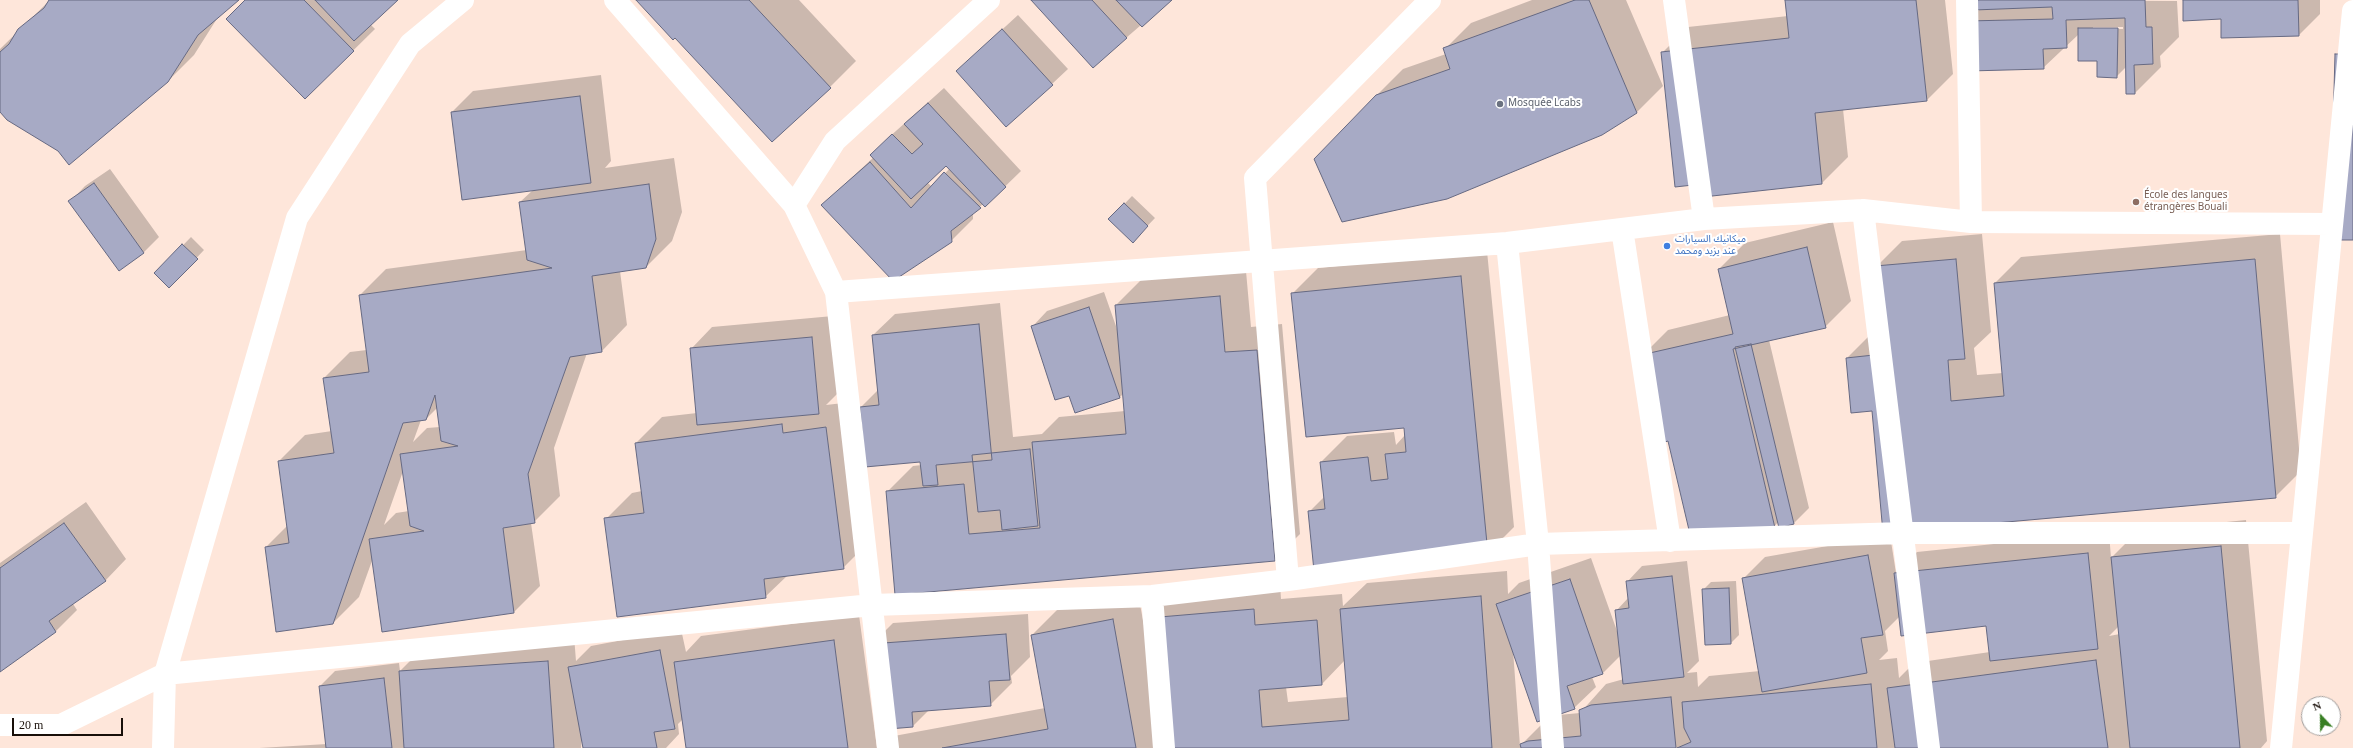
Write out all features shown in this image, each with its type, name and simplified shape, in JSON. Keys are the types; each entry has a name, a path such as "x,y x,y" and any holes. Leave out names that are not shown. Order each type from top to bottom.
{"street":[{"path":"164,748 165,674 297,218 410,44 463,0"},
{"path":"615,0 794,205 836,292 888,748"},
{"path":"794,205 835,141 989,0"},
{"path":"1288,580 1263,259 1255,178 1430,0"},
{"path":"1674,0 1704,219"},
{"path":"1967,0 1971,222"},
{"path":"2281,748 2353,11"},
{"path":"836,292 1263,259 1507,243 1704,219 1863,210 1971,222 2332,224"},
{"path":"1863,210 1930,748"},
{"path":"1622,229 1670,541"},
{"path":"1507,243 1538,544 1552,748"},
{"path":"0,725 61,726 165,674 872,605 1152,596 1288,580 1538,544 1903,534 2302,533"},
{"path":"1152,596 1164,748"}],"building":[{"path":"49,0 239,0 198,35 168,82 69,165 58,151 7,120 0,112 0,52 9,44 18,29 44,8"},
{"path":"245,0 304,0 354,51 305,99 226,19"},
{"path":"315,0 398,0 354,41"},
{"path":"636,0 749,0 831,88 772,142 675,38 673,40"},
{"path":"1031,0 1092,0 1127,38 1093,68"},
{"path":"1116,0 1172,0 1142,27"},
{"name":"Mosquée Lcabs","path":"1575,0 1589,0 1637,113 1602,135 1447,199 1342,222 1314,159 1376,95 1450,69 1443,48"},
{"path":"1785,0 1916,0 1927,101 1815,113 1822,184 1703,197 1702,184 1675,187 1661,52 1789,38"},
{"path":"1973,0 2145,0 2146,27 2152,27 2153,64 2134,65 2135,94 2126,94 2125,18 2066,20 2067,48 2043,49 2044,69 1969,71 1967,21 2053,19 2052,7 1974,10"},
{"path":"2183,0 2298,0 2299,36 2221,38 2221,19 2183,21"},
{"path":"2078,28 2118,28 2117,78 2097,77 2097,61 2078,61"},
{"path":"1002,29 1053,85 1006,127 956,71"},
{"path":"2335,54 2353,54 2353,240 2330,240"},
{"path":"580,96 591,183 462,200 451,112"},
{"path":"928,103 1006,187 985,207 946,166 911,199 870,155 892,134 912,154 923,144 904,124"},
{"path":"870,162 911,208 944,172 981,208 951,231 952,242 893,281 821,205"},
{"path":"94,183 144,253 119,271 68,201"},
{"path":"649,184 656,239 646,268 592,276 602,352 570,357 528,474 535,523 503,528 514,613 382,632 369,539 424,531 410,526 400,454 458,446 441,441 435,395 426,420 403,423 333,624 276,632 265,547 289,543 278,461 334,453 323,378 369,372 359,295 552,268 527,260 519,202"},
{"path":"1124,203 1148,226 1133,243 1108,219"},
{"path":"182,244 198,259 169,288 154,273"},
{"path":"1807,247 1826,328 1733,349 1775,528 1693,547 1668,441 1662,443 1641,355 1733,334 1718,269"},
{"path":"1956,259 1965,359 1948,360 1951,401 2004,396 1994,283 2255,259 2276,498 1883,533 1872,411 1851,413 1846,358 1883,354 1875,266"},
{"path":"1461,276 1488,554 1314,571 1308,511 1325,509 1320,462 1368,457 1371,481 1388,479 1385,454 1406,452 1404,428 1306,437 1291,293"},
{"path":"1220,296 1225,352 1257,350 1275,561 895,595 886,491 964,484 969,534 1040,528 1032,442 1126,434 1115,305"},
{"path":"1089,307 1120,398 1075,413 1069,396 1055,400 1031,326"},
{"path":"979,324 992,460 936,465 938,485 923,486 920,462 865,467 860,407 879,405 872,335"},
{"path":"812,337 819,414 697,425 690,348"},
{"path":"1751,344 1794,524 1779,528 1735,347"},
{"path":"782,424 783,433 826,427 844,569 764,579 766,598 617,617 604,518 644,513 635,443"},
{"path":"1030,449 1038,526 1002,530 1000,510 978,512 972,455"},
{"path":"64,523 106,581 49,621 56,632 0,672 0,568"},
{"path":"2221,546 2240,748 2130,748 2111,557"},
{"path":"2088,553 2098,649 1990,661 1986,626 1901,636 1894,573"},
{"path":"1868,555 1883,635 1861,638 1867,673 1762,692 1742,578"},
{"path":"1672,576 1684,677 1623,684 1615,610 1629,608 1626,581"},
{"path":"1570,579 1603,674 1567,686 1575,709 1537,722 1496,604"},
{"path":"1729,588 1731,644 1705,645 1702,589"},
{"path":"1481,596 1492,748 1159,748 1148,618 1254,609 1255,625 1317,620 1322,685 1259,690 1262,727 1349,720 1340,609"},
{"path":"1113,619 1136,748 942,748 1048,729 1031,635"},
{"path":"1006,634 1010,680 989,681 991,706 912,712 913,727 876,730 870,644"},
{"path":"834,640 848,748 686,748 674,662"},
{"path":"660,650 675,729 654,732 657,748 583,748 568,667"},
{"path":"2096,660 2108,748 1895,748 1887,688"},
{"path":"548,661 554,748 404,748 399,671"},
{"path":"384,678 392,748 326,748 319,686"},
{"path":"1871,684 1877,748 1677,748 1691,742 1684,728 1682,702"},
{"path":"1671,697 1676,748 1521,748 1520,744 1528,741 1581,736 1579,710 1591,705"}],"place":[{"name":"Mosquée Lcabs","path":"1500,104"},
{"name":"École des langues étrangères Bouali","path":"2136,202"},
{"name":"ميكانيك السيارات عند يزيد ومحمد","path":"1667,246"}]}
